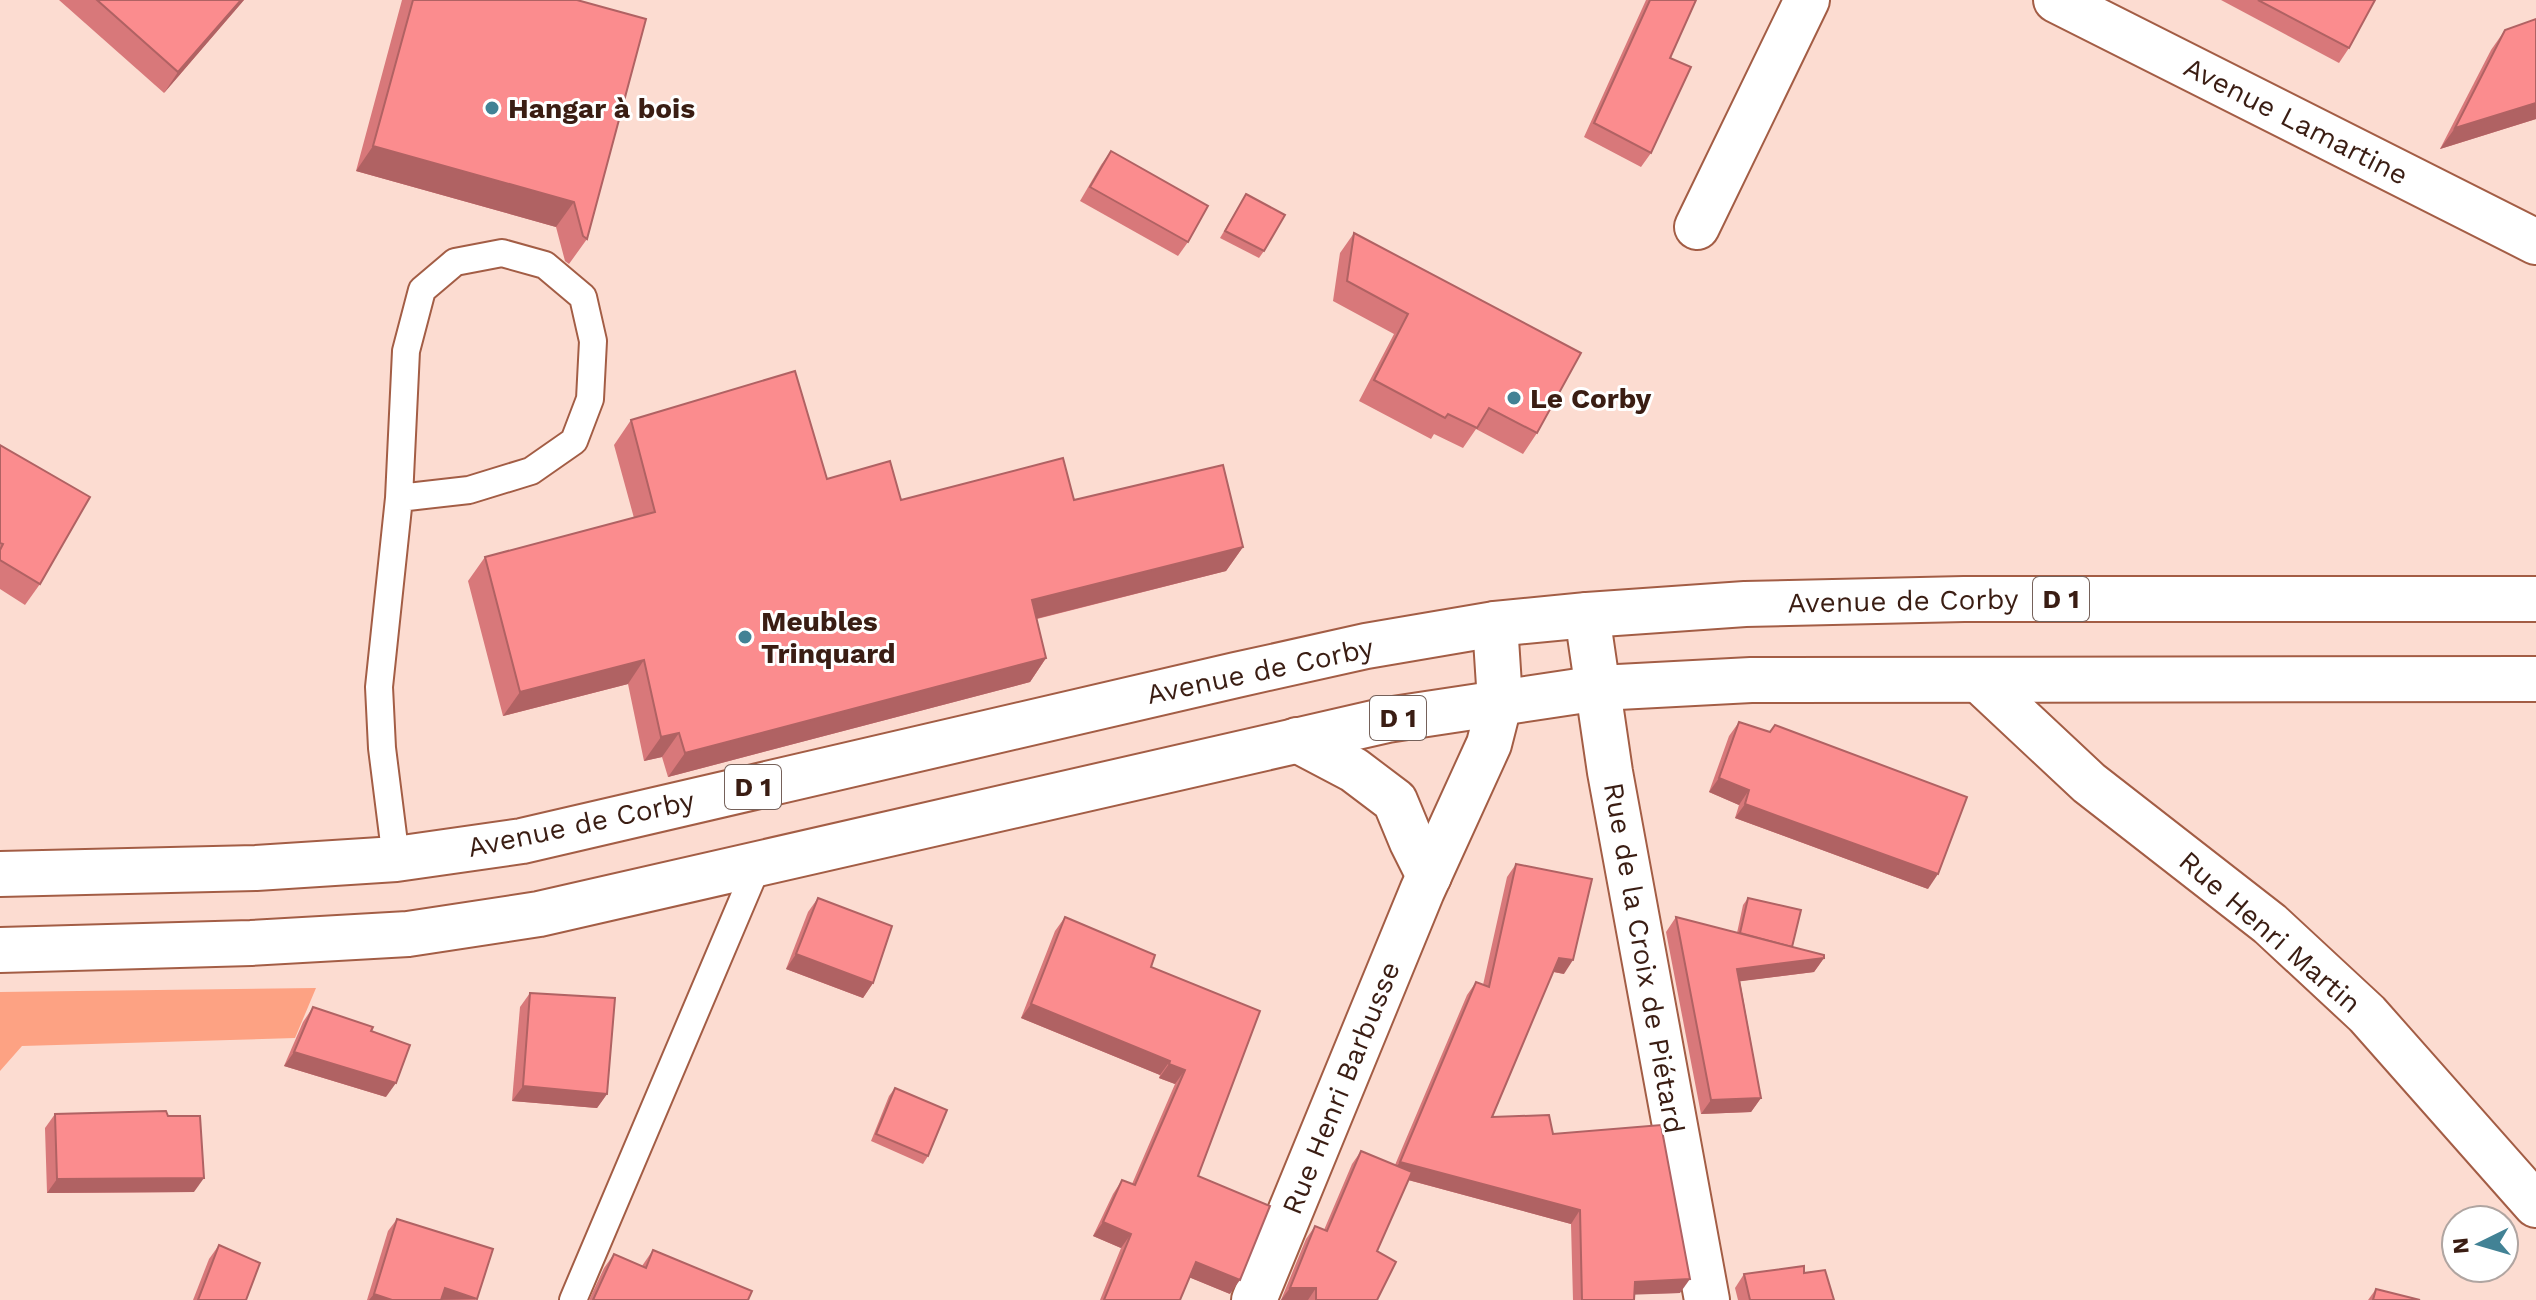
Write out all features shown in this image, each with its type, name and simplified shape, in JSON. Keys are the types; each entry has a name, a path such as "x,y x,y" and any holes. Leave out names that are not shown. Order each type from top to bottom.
{"main road":[{"path":"1697,227 1807,0"},
{"name":"Avenue Lamartine","path":"2056,0 2534,237"},
{"name":"Avenue de Corby","path":"0,874 256,868 396,859 522,841 1366,646 1495,624 1745,604 1948,599 2536,599"},
{"name":"Rue de la Croix de Piétard","path":"1587,615 1610,772 1707,1300"},
{"name":"Rue Henri Barbusse","path":"1254,1300 1429,876 1489,744 1500,701 1495,624"},
{"name":"D 1","path":"0,950 251,943 408,934 539,914 1387,720 1599,688 1751,680 2536,679"},
{"name":"Rue Henri Martin","path":"1980,681 2089,783 2270,924 2367,1014 2536,1205"},
{"path":"1297,740 1354,770 1395,801 1429,876"}],"lane":[{"path":"396,859 382,748 379,687 399,498 406,351 422,290 455,262 502,253 545,265 583,297 593,341 590,399 574,441 531,471 469,490 399,498"},
{"path":"573,1300 758,864"}],"shaded area":[{"path":"316,988 295,1038 22,1046 0,1071 0,992"}],"building":[{"path":"97,0 241,0 178,72"},
{"name":"Hangar à bois","path":"413,0 577,0 646,19 587,239 583,236 574,202 373,146"},
{"path":"1650,0 1696,0 1670,58 1691,67 1651,153 1594,123"},
{"path":"2258,0 2375,0 2349,48"},
{"path":"2536,19 2536,103 2455,128 2505,30"},
{"path":"1111,151 1208,206 1188,242 1090,187"},
{"path":"1246,194 1285,215 1264,251 1225,231"},
{"path":"1354,233 1581,353 1537,433 1489,408 1477,428 1448,414 1445,418 1374,380 1408,314 1347,281"},
{"path":"795,371 827,479 890,461 901,500 1063,458 1074,500 1223,465 1243,547 1032,600 1046,658 685,753 679,733 661,737 644,660 520,692 485,557 655,512 631,420"},
{"path":"0,445 90,497 40,584 0,560 3,544 0,543"},
{"path":"1739,722 1770,732 1775,725 1967,797 1938,874 1745,804 1749,790 1719,778"},
{"path":"1516,864 1592,879 1573,960 1559,958 1492,1117 1549,1115 1553,1134 1661,1125 1690,1279 1635,1282 1634,1300 1582,1300 1580,1210 1400,1162 1476,982 1489,987"},
{"path":"818,898 892,926 873,983 796,954"},
{"path":"1748,898 1801,910 1792,947 1740,933"},
{"path":"1065,917 1155,955 1151,967 1260,1011 1198,1176 1270,1206 1240,1280 1196,1262 1180,1300 1104,1300 1131,1234 1103,1222 1122,1180 1135,1185 1185,1070 1031,1004"},
{"path":"1676,917 1824,955 1824,958 1737,969 1761,1098 1711,1100"},
{"path":"530,993 615,998 607,1094 523,1086"},
{"path":"313,1007 373,1027 371,1031 410,1045 396,1083 294,1052"},
{"path":"895,1088 947,1110 928,1156 876,1134"},
{"path":"166,1111 168,1116 200,1116 204,1178 57,1179 55,1114"},
{"path":"1361,1151 1412,1172 1377,1251 1396,1262 1377,1300 1316,1300 1316,1288 1290,1288 1315,1226 1327,1231"},
{"path":"397,1219 493,1249 477,1299 445,1288 441,1300 392,1300 374,1294"},
{"path":"219,1245 260,1263 246,1300 198,1300"},
{"path":"653,1250 752,1291 748,1300 593,1300 614,1254 646,1268"},
{"path":"1804,1266 1804,1273 1825,1270 1834,1300 1750,1300 1744,1274"},
{"path":"2376,1289 2420,1300 2373,1300"}],"place":[{"name":"Hangar à bois","path":"492,108"},
{"name":"Le Corby","path":"1514,398"},
{"name":"Meubles Trinquard","path":"745,637"}]}
